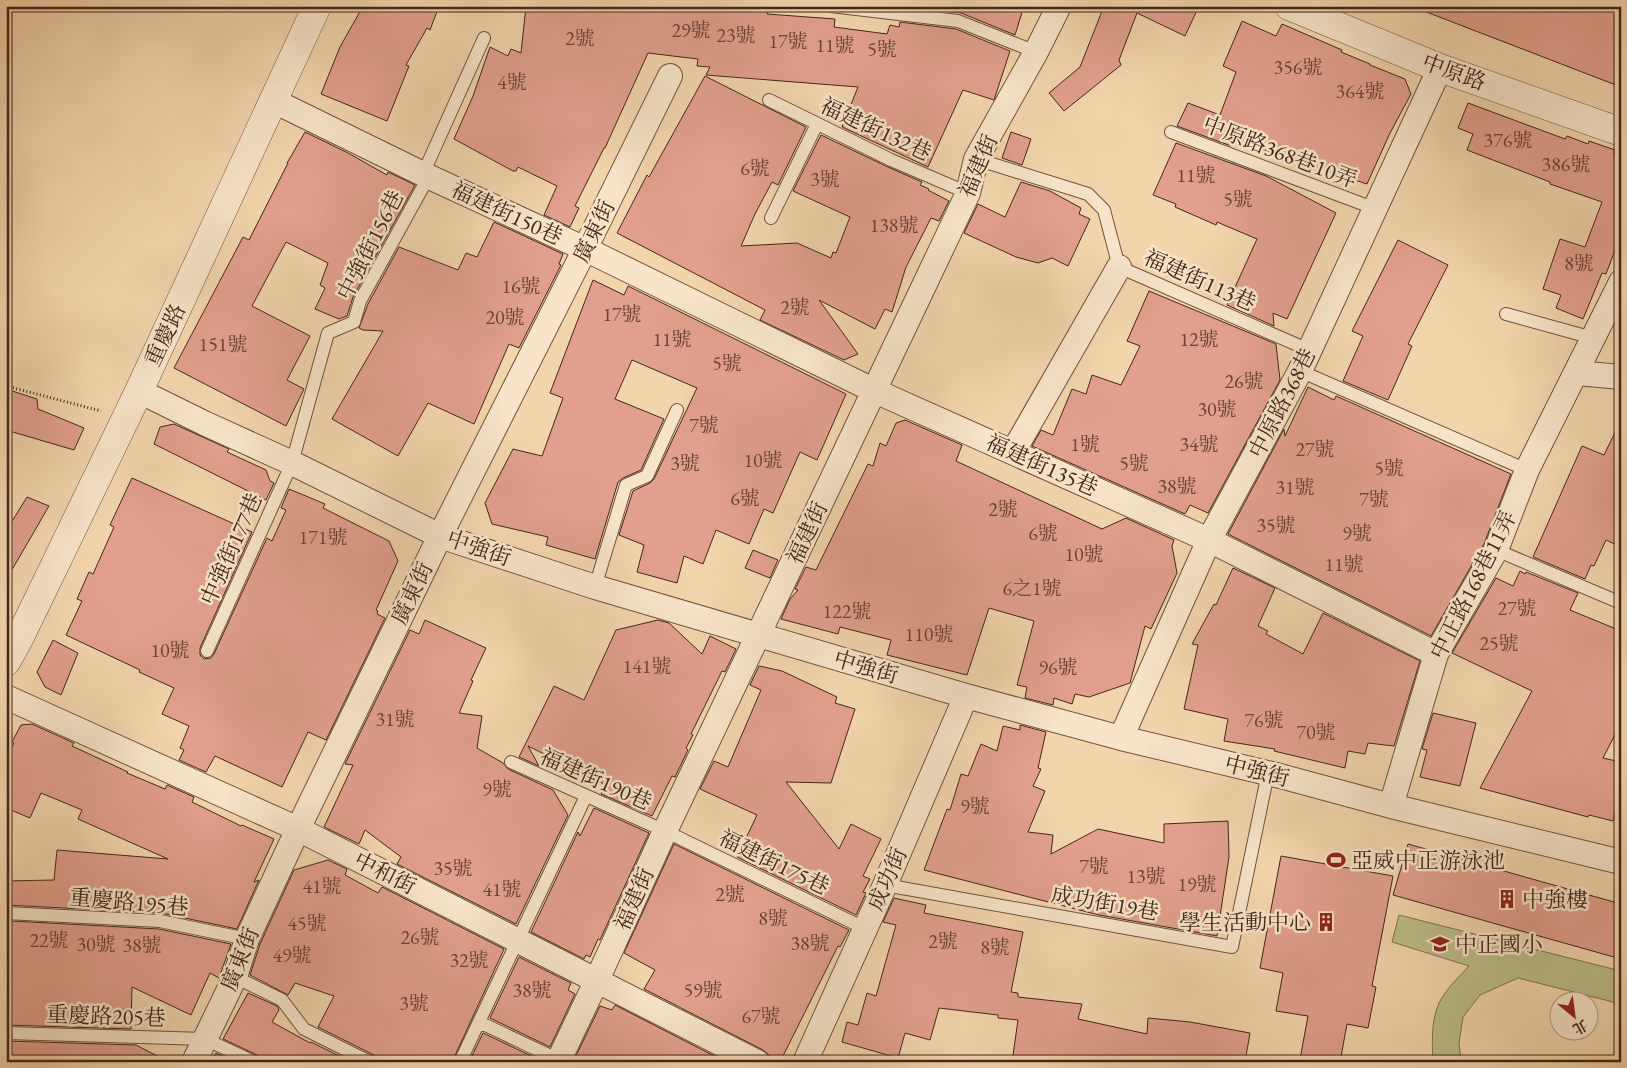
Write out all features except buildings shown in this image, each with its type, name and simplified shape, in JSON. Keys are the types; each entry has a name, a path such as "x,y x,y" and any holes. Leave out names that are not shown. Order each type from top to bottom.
{"street":[{"name":"重慶路","path":"11,644 139,391 317,6"},
{"name":"福建街","path":"559,1061 665,832 968,193 976,159 1036,52 1059,6"},
{"name":"中原路","path":"1289,6 1440,68 1621,132"},
{"name":"中原路368巷","path":"1121,738 1209,540 1305,360 1440,68"},
{"name":"廣東街","path":"194,1062 234,977 248,939 298,829 440,536 670,76"},
{"name":"福建街150巷","path":"274,101 875,390"},
{"path":"1012,452 1120,267"},
{"name":"中正路168巷11弄","path":"1392,806 1436,654 1496,550 1527,470 1621,282"},
{"path":"1576,373 1621,377"},
{"name":"福建街135巷","path":"875,390 1209,540 1436,654"},
{"name":"中強街","path":"139,391 204,424 292,463 440,536 595,587 966,696 1121,738 1621,862"},
{"name":"成功街","path":"805,1062 866,929 966,696"},
{"name":"中和街","path":"6,697 298,829 757,1062"}],"lane":[{"path":"831,6 958,21 1036,52"},
{"path":"426,175 484,38"},
{"name":"福建街132巷","path":"769,100 891,160 968,193"},
{"path":"771,218 817,124"},
{"name":"中原路368巷10弄","path":"1171,132 1376,209"},
{"name":"福建街113巷","path":"976,159 1088,194 1104,210 1120,267 1527,470"},
{"name":"中強街156巷","path":"292,463 328,333 354,322 360,301 426,175"},
{"path":"1506,314 1593,338"},
{"path":"595,587 626,485 647,476 677,410"},
{"name":"中強街177巷","path":"207,652 292,463"},
{"path":"1496,550 1621,603"},
{"name":"福建街190巷","path":"512,762 665,832"},
{"name":"成功街19巷","path":"885,885 1232,947 1268,773"},
{"path":"460,1062 586,796"},
{"name":"福建街175巷","path":"665,832 866,929"},
{"name":"重慶路195巷","path":"6,913 160,921 248,939"},
{"path":"234,977 282,1000 304,1028 370,1062"},
{"path":"479,1022 559,1061"},
{"name":"重慶路205巷","path":"6,1032 205,1039"},
{"path":"205,1039 254,1062"}],"path":[{"path":"6,386 126,418"}],"green space":[{"path":"1399,915 1621,971 1621,1004 1600,999 1600,990 1566,990 1518,978 1480,995 1463,1017 1459,1043 1461,1062 1433,1062 1432,1040 1436,1010 1449,988 1469,966 1392,942"}],"place":[{"name":"亞威中正游泳池","path":"1336,860"},
{"name":"中強樓","path":"1507,899"},
{"name":"學生活動中心","path":"1326,922"},
{"name":"中正國小","path":"1440,944"}]}
